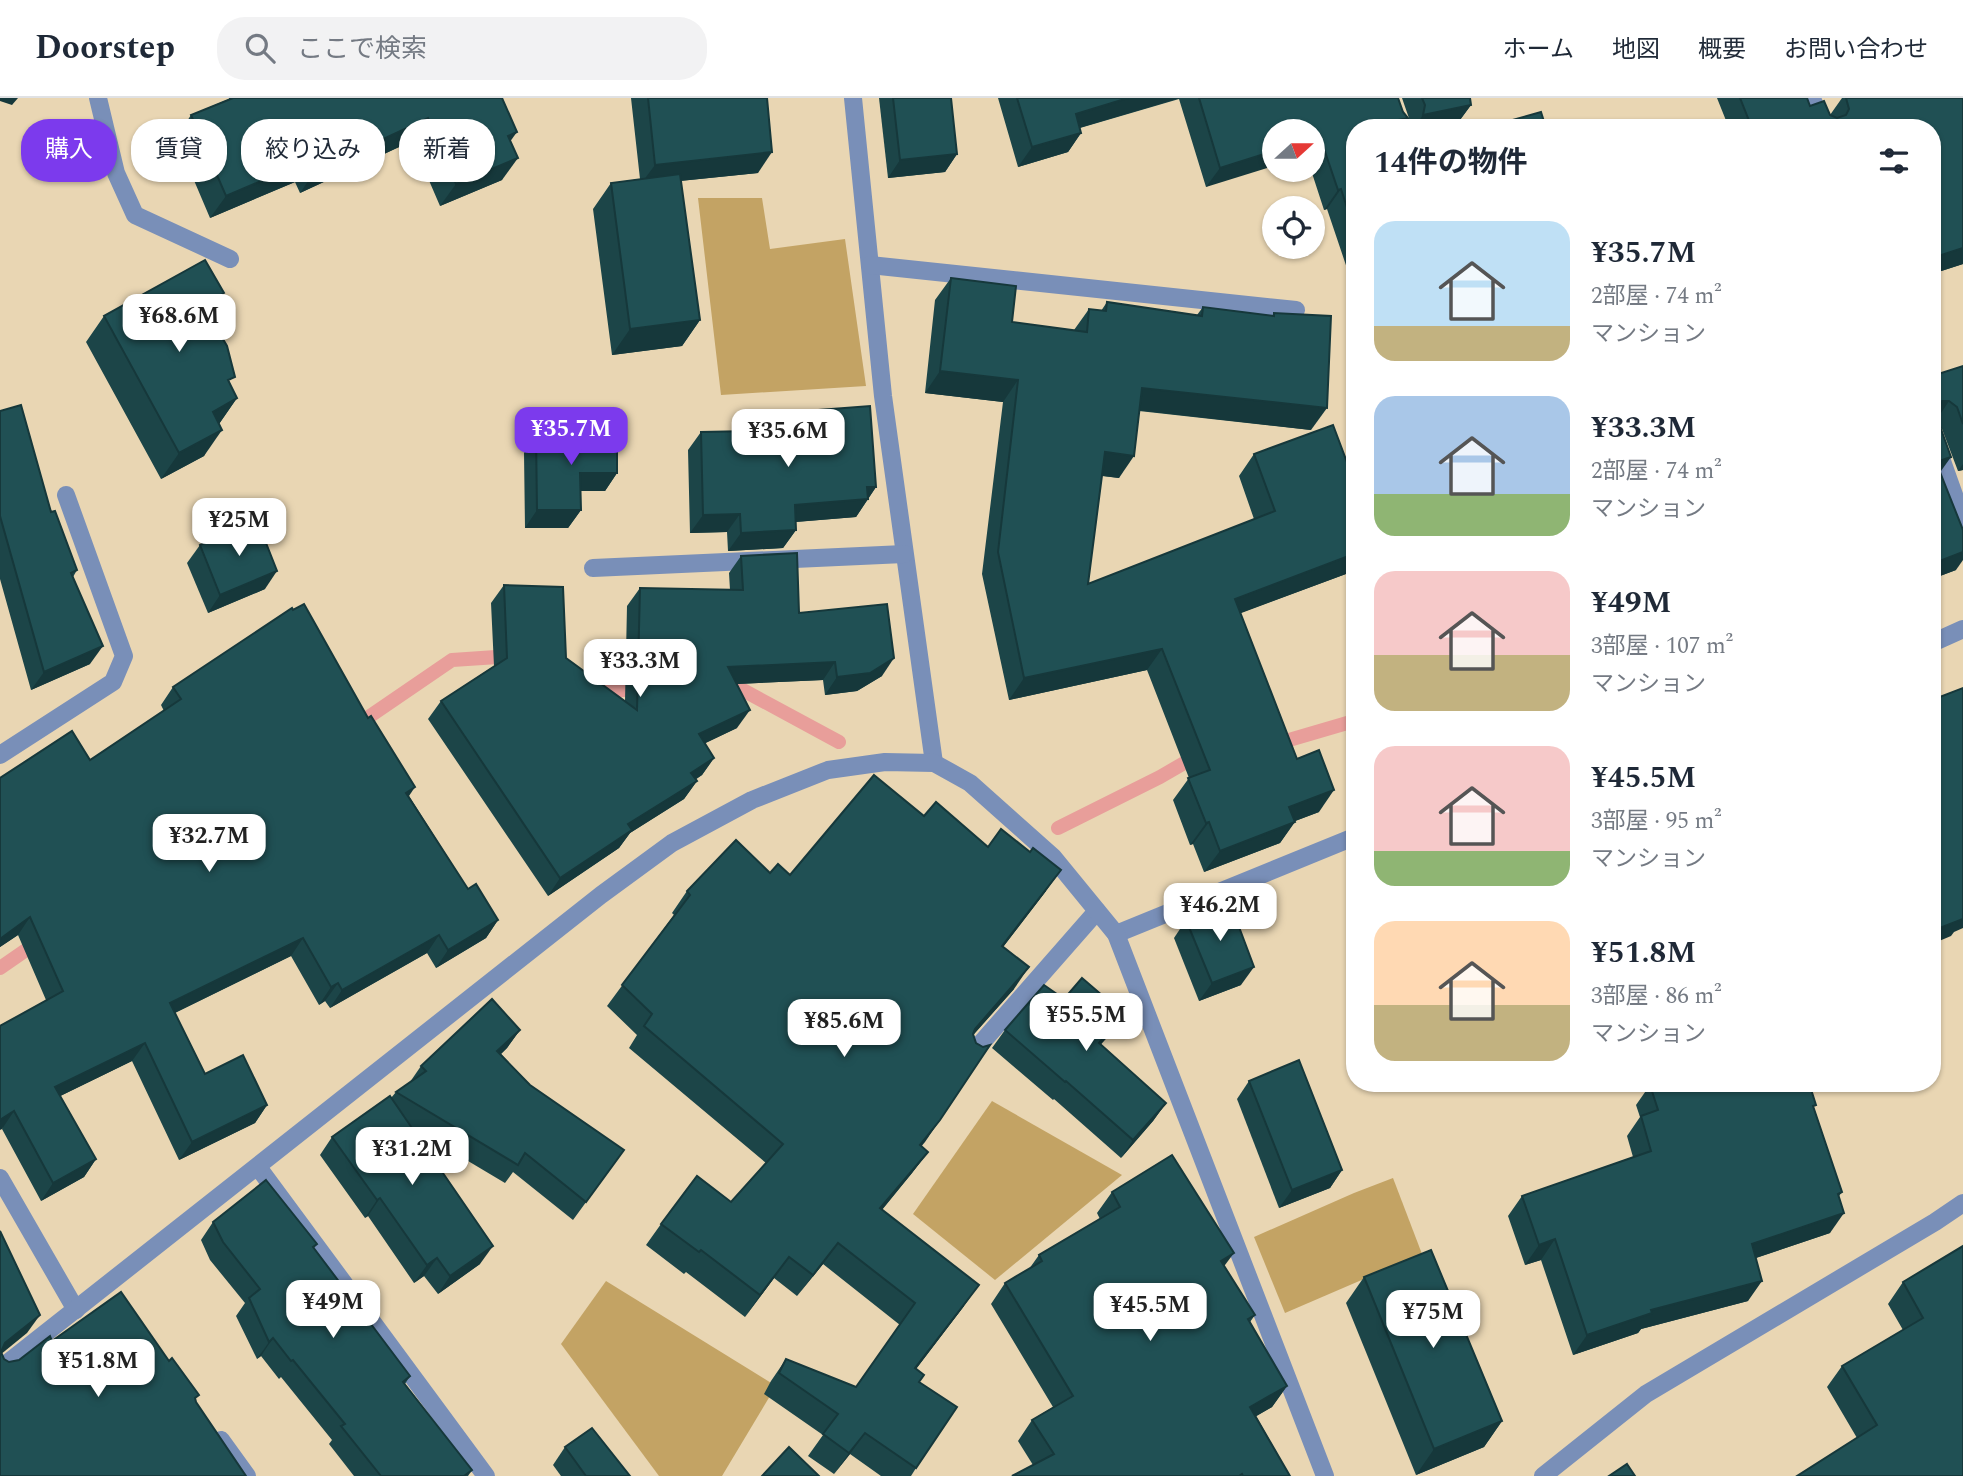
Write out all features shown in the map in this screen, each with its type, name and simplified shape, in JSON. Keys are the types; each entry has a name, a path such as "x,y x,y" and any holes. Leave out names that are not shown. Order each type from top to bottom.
{"street":[{"path":"99,98 116,173 135,215 230,259"},
{"path":"853,98 883,396 934,763"},
{"path":"1812,98 1820,119"},
{"path":"870,265 1296,310"},
{"path":"1941,458 1963,520"},
{"path":"0,755 113,682 124,656 66,495"},
{"path":"593,568 904,554"},
{"path":"1941,639 1963,629"},
{"path":"0,1369 76,1310 112,1290 258,1167 601,895 672,844 752,800 828,770 885,762 934,763 970,783 1053,857 1116,934 1325,1476"},
{"path":"1116,934 1346,840"},
{"path":"970,1056 1097,911"},
{"path":"258,1167 486,1476"},
{"path":"0,1178 76,1310"},
{"path":"1543,1476 1646,1394 1963,1203"},
{"path":"214,1431 247,1476"}],"shaded area":[{"path":"698,198 762,198 770,249 845,239 866,386 721,395"},
{"path":"992,1101 1122,1175 995,1280 913,1214"},
{"path":"1393,1178 1422,1254 1285,1313 1254,1237"},
{"path":"606,1281 776,1386 722,1476 659,1476 561,1344"}],"building":[{"path":"233,98 502,98 517,132 508,136 518,158 495,168 495,119 399,119 399,132 385,138 385,119 241,119 241,182 259,182 226,196 220,182 227,182 227,119 193,119 191,115"},
{"path":"648,98 767,98 772,152 655,165"},
{"path":"893,98 951,98 957,154 900,160"},
{"path":"1017,98 1128,98 1076,114 1081,133 1032,147"},
{"path":"1199,98 1398,98 1408,118 1346,119 1346,204 1341,189 1338,190 1325,152 1325,119 1262,119 1262,155 1220,168"},
{"path":"1422,98 1470,98 1471,105 1423,115 1425,105"},
{"path":"1740,98 1807,98 1810,106 1824,101 1830,115 1837,118 1846,115 1849,109 1846,98 1963,98 1963,248 1941,255 1941,119 1748,119"},
{"path":"1541,112 1543,119 1516,119"},
{"path":"680,174 700,320 630,329 611,183"},
{"path":"205,260 224,293 203,305 227,346 235,377 228,380 237,398 213,412 222,430 179,453 104,316"},
{"path":"951,278 1016,286 1012,322 1087,332 1089,309 1106,311 1107,302 1202,316 1203,307 1274,316 1274,313 1331,316 1327,408 1142,388 1134,456 1105,452 1088,584 1275,511 1254,454 1333,425 1346,460 1346,557 1235,599 1297,759 1319,750 1334,790 1289,807 1295,822 1220,851 1188,778 1210,770 1162,649 1024,678 998,552 1018,380 940,371"},
{"path":"1963,366 1963,424 1957,407 1949,401 1941,402 1941,373"},
{"path":"21,405 51,512 55,511 77,570 71,573 103,646 44,672 0,516 0,411"},
{"path":"870,406 876,487 867,487 868,499 795,505 796,530 741,533 740,514 703,515 701,432 808,430 806,411"},
{"path":"1941,429 1951,457 1941,460"},
{"path":"617,434 617,473 580,473 581,510 537,510 536,435"},
{"path":"1941,475 1963,530 1963,552 1941,561"},
{"path":"257,520 277,571 220,595 200,545"},
{"path":"797,553 799,613 887,604 894,658 870,673 837,677 835,662 728,667 750,710 699,734 714,758 691,773 697,781 628,824 632,830 560,878 441,701 507,658 504,585 563,587 566,658 637,710 640,588 743,590 741,556"},
{"path":"304,604 368,718 371,716 415,787 406,793 468,889 476,884 498,920 448,950 439,935 342,990 338,983 331,987 303,938 170,1003 205,1074 243,1055 267,1105 192,1142 145,1043 55,1087 96,1159 53,1183 14,1111 0,1120 0,1026 63,991 30,917 0,939 0,778 72,731 90,760 181,699 173,687 292,608 293,610"},
{"path":"1963,688 1963,919 1941,928 1941,697"},
{"path":"874,775 924,816 936,802 988,847 1001,829 1030,852 1033,848 1061,870 1002,946 1029,967 975,1029 973,1034 976,1043 983,1047 990,1045 920,1145 928,1152 880,1208 979,1285 915,1368 924,1375 919,1382 957,1407 916,1468 865,1433 849,1453 823,1434 838,1414 779,1373 786,1359 856,1387 915,1303 838,1243 813,1275 789,1257 760,1295 701,1250 699,1252 661,1224 697,1176 731,1202 783,1144 644,1026 652,1014 622,985 690,895 687,891 736,840 770,873 778,864 790,875"},
{"path":"1230,903 1254,967 1212,983 1186,920"},
{"path":"1082,978 1124,1014 1099,1043 1166,1103 1133,1140 1005,1030 1044,985 1064,999"},
{"path":"492,999 520,1030 497,1051 530,1085 624,1150 586,1202 525,1153 518,1165 396,1092 426,1071 421,1066"},
{"path":"1299,1060 1342,1170 1292,1190 1249,1081"},
{"path":"1652,1092 1812,1092 1816,1105 1813,1106 1842,1192 1838,1194 1844,1213 1752,1244 1762,1281 1651,1310 1652,1313 1587,1335 1555,1239 1539,1245 1522,1196 1651,1151 1641,1116 1658,1110"},
{"path":"390,1096 493,1246 450,1276 437,1258 427,1265 380,1198 377,1200 332,1137"},
{"path":"1172,1155 1234,1253 1221,1261 1255,1315 1248,1319 1287,1386 1250,1407 1290,1476 1012,1476 1054,1454 1032,1420 1073,1396 1005,1283 1042,1261 1039,1255 1120,1207 1112,1192"},
{"path":"266,1180 317,1244 313,1247 410,1376 403,1382 472,1470 464,1476 381,1476 341,1426 345,1424 293,1360 291,1361 273,1338 269,1342 249,1298 260,1289 223,1242 213,1222"},
{"path":"0,1231 40,1315 5,1343 1,1352 4,1359 9,1362 19,1360 50,1336 52,1341 121,1292 169,1361 172,1358 199,1395 195,1398 196,1402 246,1476 0,1476"},
{"path":"1963,1246 1963,1476 1797,1476 1877,1425 1842,1366 1923,1318 1903,1282"},
{"path":"1431,1250 1502,1421 1434,1449 1364,1277"},
{"path":"592,1428 630,1476 586,1476 565,1447"},
{"path":"789,1447 819,1476 762,1476"},
{"path":"1627,1464 1635,1476 1609,1476"}],"waterway":[{"path":"354,727 452,660 512,656"},
{"path":"593,682 613,691 644,688"},
{"path":"723,682 728,682 839,742"},
{"path":"1272,745 1346,723"},
{"path":"1058,828 1198,755"},
{"path":"0,968 39,941"}]}
